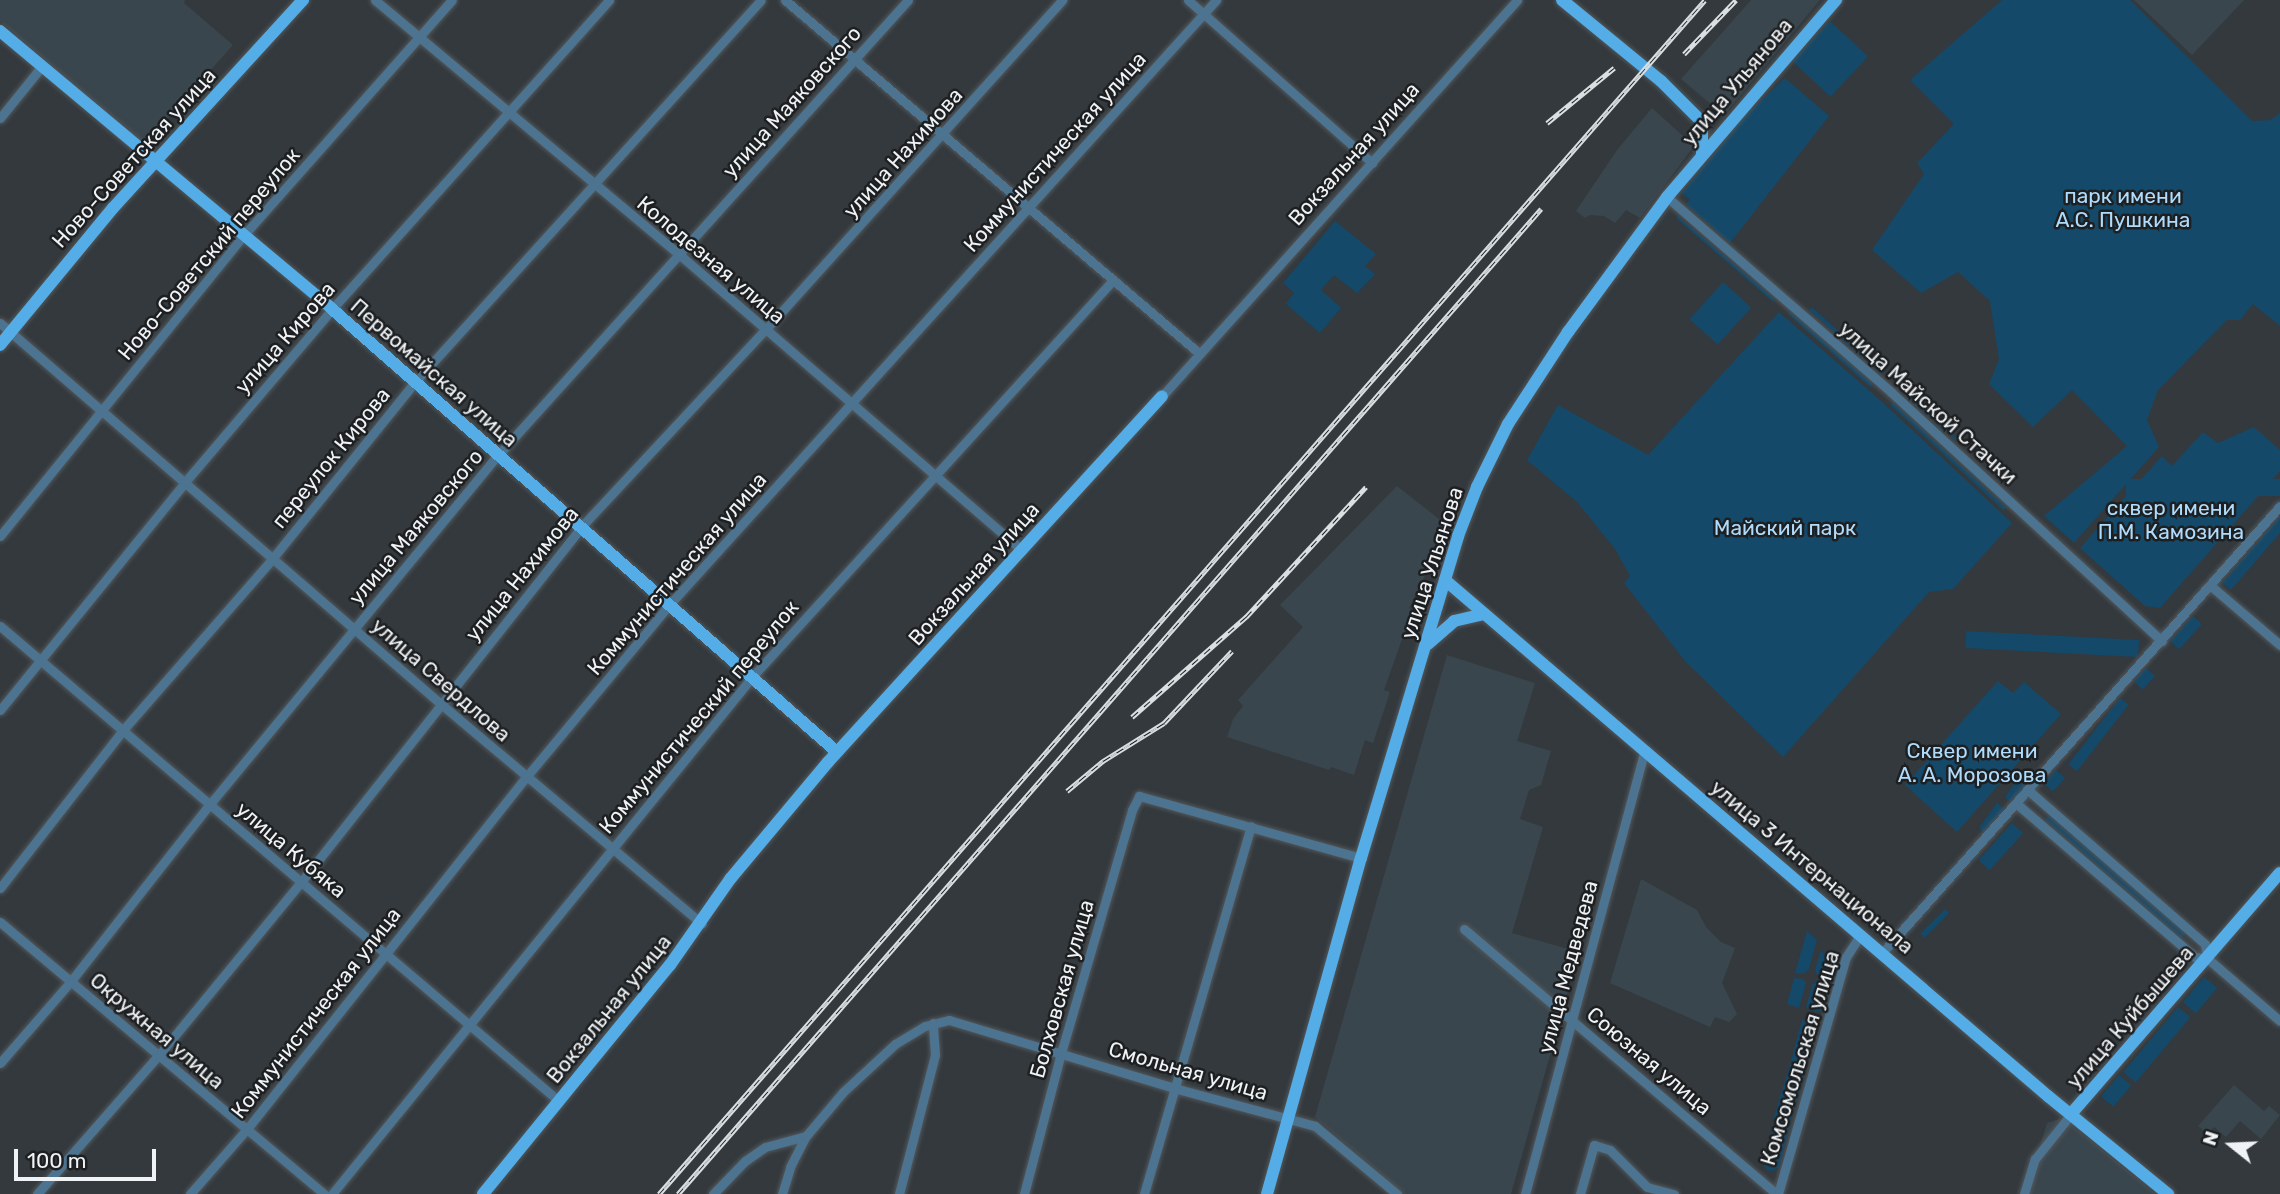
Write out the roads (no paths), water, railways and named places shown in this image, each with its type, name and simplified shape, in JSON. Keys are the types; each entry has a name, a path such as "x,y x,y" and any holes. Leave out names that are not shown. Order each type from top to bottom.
{"main road":[{"name":"Ново-Советская улица","path":"0,345 153,162 303,0"},
{"path":"1562,0 1661,81 1703,123 1702,153"},
{"name":"улица Ульянова","path":"1267,1194 1361,858 1445,580 1477,487 1508,424 1568,332 1667,197 1836,0"},
{"name":"Первомайская улица","path":"0,31 153,162 332,309 836,752"},
{"path":"1703,123 1729,122"},
{"name":"Вокзальная улица","path":"483,1194 702,924 738,869 836,752 1162,396"},
{"name":"улица 3 Интернационала","path":"1445,580 2071,1115 2168,1194"},
{"path":"1426,647 1436,634 1454,621 1484,614"},
{"name":"улица Куйбышева","path":"2071,1115 2280,873"}],"street":[{"name":"Колодезная улица","path":"375,0 853,402 1022,550"},
{"name":"Ново-Советский переулок","path":"0,536 243,236 452,0"},
{"name":"улица Кирова","path":"0,710 185,482 332,309 507,110 609,0"},
{"name":"переулок Кирова","path":"0,888 123,730 272,559 415,382 761,0"},
{"path":"785,0 1200,354"},
{"name":"улица Маяковского","path":"0,1063 71,981 210,804 499,454 908,0"},
{"name":"улица Нахимова","path":"37,1194 158,1056 301,882 582,526 944,135 1062,0"},
{"path":"1188,0 1372,163"},
{"name":"Коммунистическая улица","path":"190,1194 247,1129 527,776 669,605 1216,0"},
{"name":"Вокзальная улица","path":"1162,396 1517,0"},
{"path":"0,118 42,66"},
{"name":"улица Майской Стачки","path":"1667,197 1891,392 2162,641"},
{"name":"Коммунистический переулок","path":"332,1194 752,677 1113,280"},
{"name":"улица Свердлова","path":"0,323 99,412 185,482 441,704 702,924"},
{"path":"1883,952 2029,792 2280,506"},
{"path":"2211,586 2280,645"},
{"name":"улица Кубяка","path":"0,626 559,1101"},
{"name":"улица Медведева","path":"1525,1194 1645,750"},
{"path":"2029,792 2205,944 2207,958"},
{"name":"Болховская улица","path":"1024,1194 1061,1052 1132,810 1139,796 1251,826"},
{"path":"2017,804 2195,957 2207,958 2280,1021"},
{"path":"1144,1194 1251,826 1361,858"},
{"name":"Окружная улица","path":"0,922 324,1194"},
{"name":"Союзная улица","path":"1464,929 1778,1194"},
{"name":"Комсомольская улица","path":"1778,1194 1846,957 1861,934"},
{"name":"Смольная улица","path":"933,1023 949,1020 1174,1088 1315,1126 1397,1194"},
{"path":"782,1194 793,1160 806,1136 879,1057 933,1023 935,1055 899,1194"},
{"name":"улица Куйбышева","path":"2024,1194 2035,1159 2071,1115"},
{"path":"713,1194 745,1161 765,1147 806,1136"},
{"path":"1580,1194 1594,1145 1610,1150 1647,1187 1674,1194"}],"railway":[{"path":"659,1194 1705,0"},
{"path":"1684,54 1736,0"},
{"path":"1547,123 1614,68"},
{"path":"678,1194 1541,209"},
{"path":"1132,717 1246,617 1366,487"},
{"path":"1067,791 1103,761 1164,723 1232,651"}],"park label":[{"name":"парк имени А.С. Пушкина","path":"2123,208"},
{"name":"сквер имени П.М. Камозина","path":"2171,520"},
{"name":"Майский парк","path":"1785,528"},
{"name":"Сквер имени А. А. Морозова","path":"1972,763"}]}
